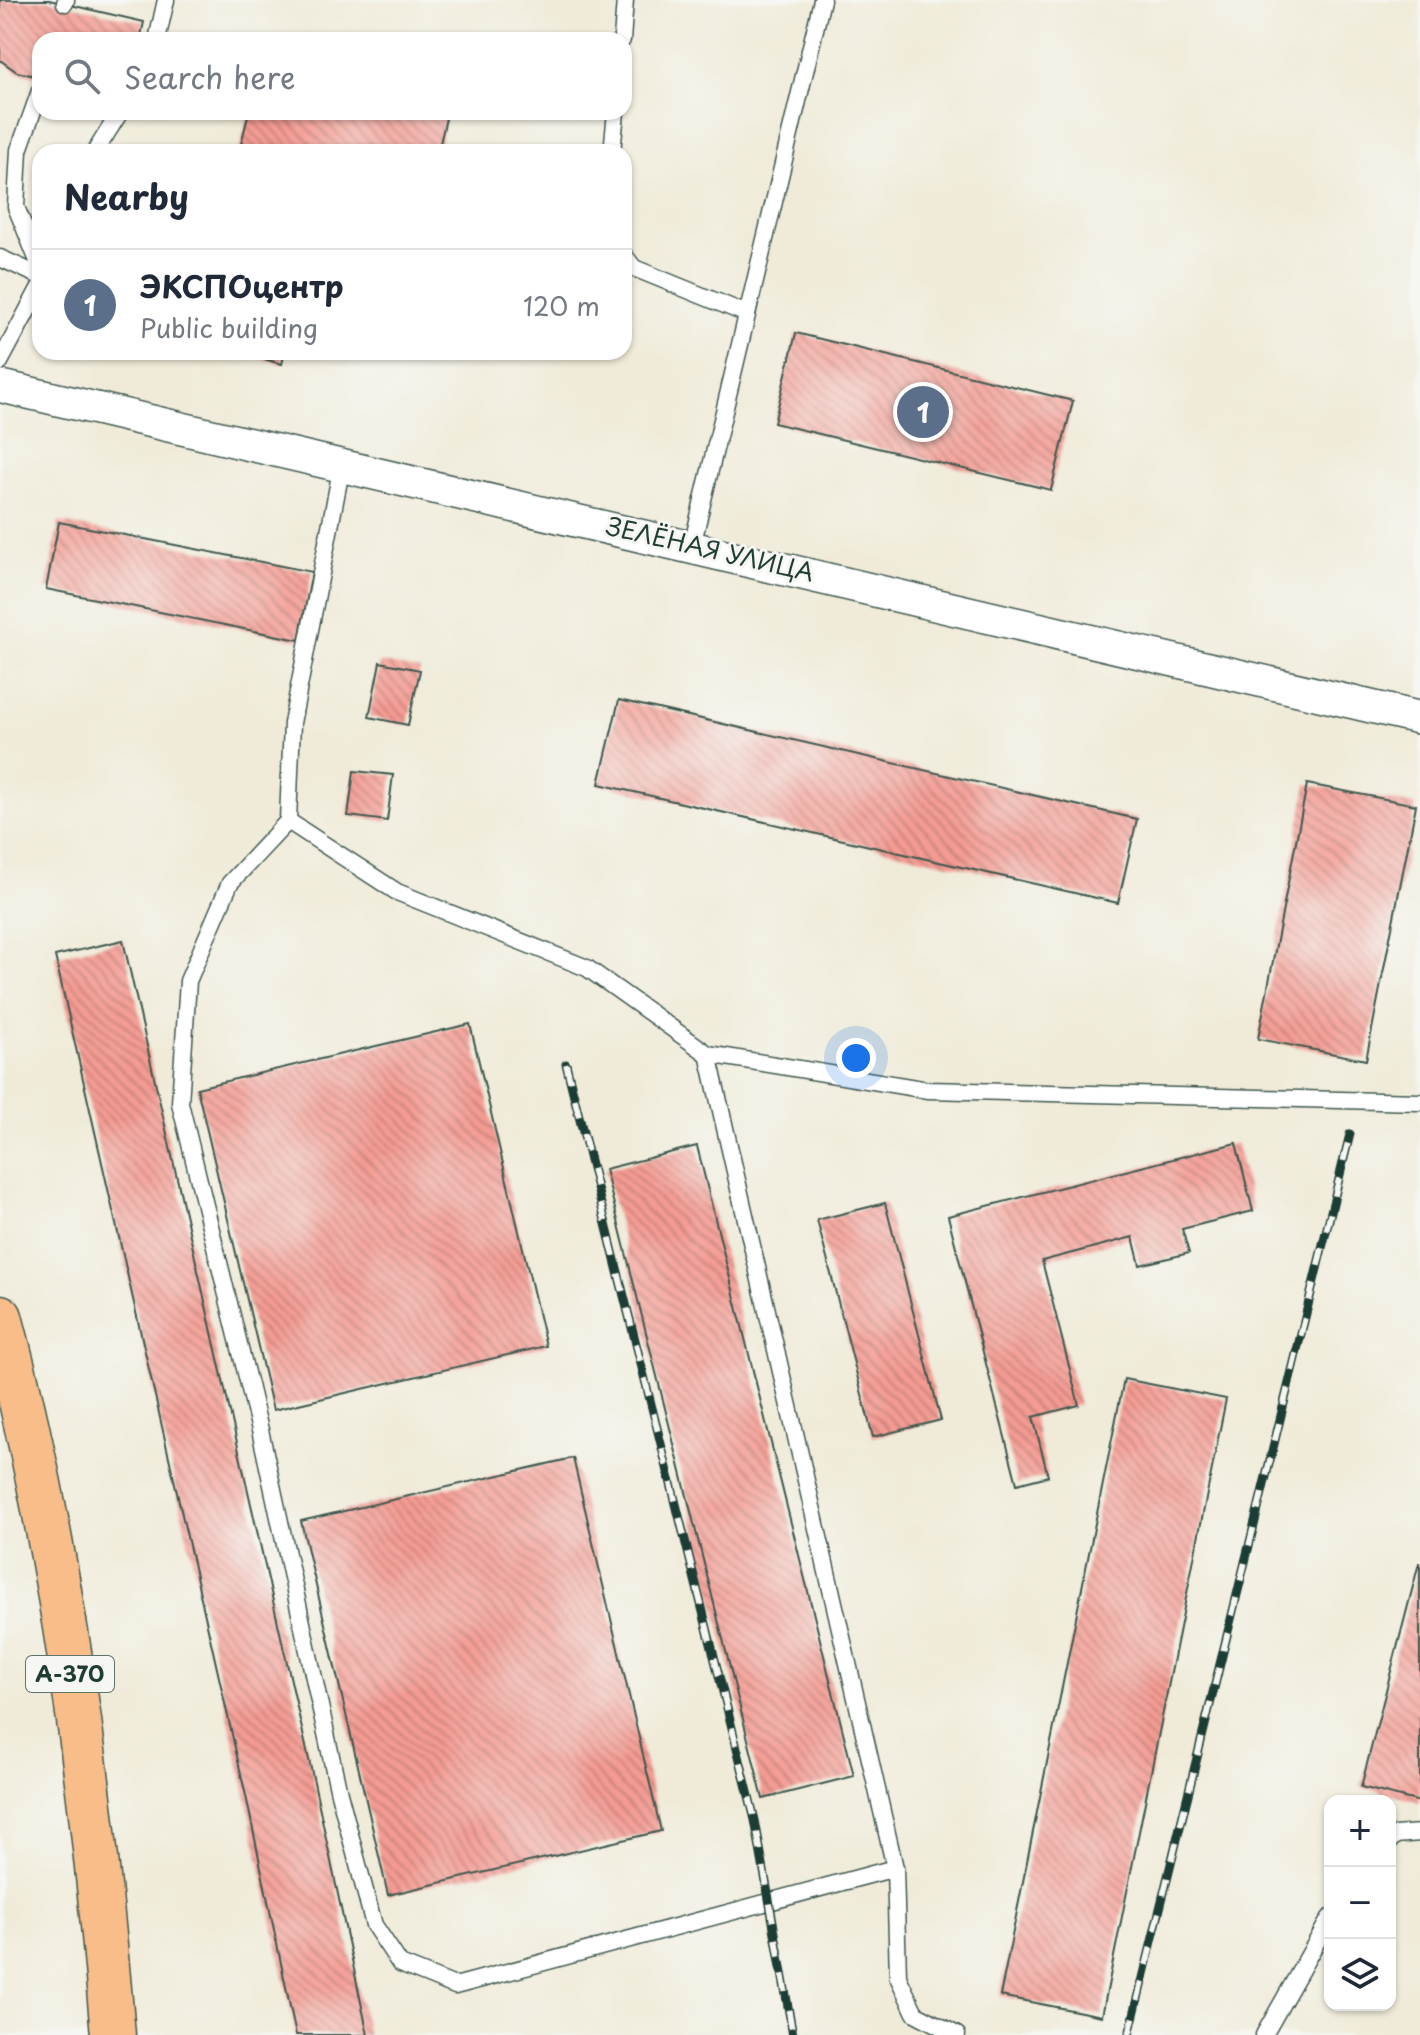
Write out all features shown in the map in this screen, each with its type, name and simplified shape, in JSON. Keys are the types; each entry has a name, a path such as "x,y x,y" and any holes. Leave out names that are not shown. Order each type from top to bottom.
{"highway":[{"name":"А-370","path":"0,1317 26,1416 69,1663 102,1897 113,2035"}],"street":[{"name":"ЗЕЛЁНАЯ УЛИЦА","path":"0,386 1420,718"}],"lane":[{"path":"159,32 166,0"},
{"path":"623,32 625,0"},
{"path":"692,546 822,0"},
{"path":"32,113 19,150 16,207 32,246"},
{"path":"100,144 115,120"},
{"path":"613,144 615,120"},
{"path":"0,258 32,272"},
{"path":"632,265 747,314"},
{"path":"0,362 32,302"},
{"path":"342,465 292,723 288,821 230,883 188,981 180,1103 260,1430 339,1793 374,1925 400,1964 455,1986 895,1868"},
{"path":"288,821 397,892 587,968 708,1054 928,1090 1420,1102"},
{"path":"708,1054 895,1868 898,1977 915,2013 957,2035"},
{"path":"1396,1835 1420,1833"},
{"path":"1264,2035 1324,1929"}],"building":[{"path":"0,0 49,0 144,22 142,32 32,32 32,75 17,72 0,60"},
{"path":"247,120 446,120 440,144 241,144"},
{"path":"796,333 1073,401 1051,490 774,423"},
{"path":"59,522 312,572 299,640 46,589"},
{"path":"380,662 420,670 408,725 369,717"},
{"path":"619,700 1137,819 1118,903 599,784"},
{"path":"354,771 393,775 387,821 348,816"},
{"path":"1307,784 1416,805 1366,1060 1258,1039"},
{"path":"123,940 314,1782 368,2035 296,2035 246,1796 55,956"},
{"path":"470,1024 546,1346 273,1410 197,1088"},
{"path":"1236,1143 1253,1211 1182,1229 1189,1253 1140,1265 1133,1237 1042,1261 1079,1405 1033,1417 1048,1476 1017,1484 948,1216"},
{"path":"697,1146 854,1776 763,1799 605,1169"},
{"path":"885,1203 941,1420 873,1437 817,1220"},
{"path":"1124,1379 1226,1399 1102,2016 1000,1996"},
{"path":"573,1458 661,1831 388,1895 301,1521"},
{"path":"1419,1563 1420,1563 1420,1802 1361,1787"}],"railway":[{"path":"566,1064 755,1820 793,2035"},
{"path":"1129,2035 1350,1134"}],"place":[{"name":"ЭКСПОцентр","path":"923,412"}]}
